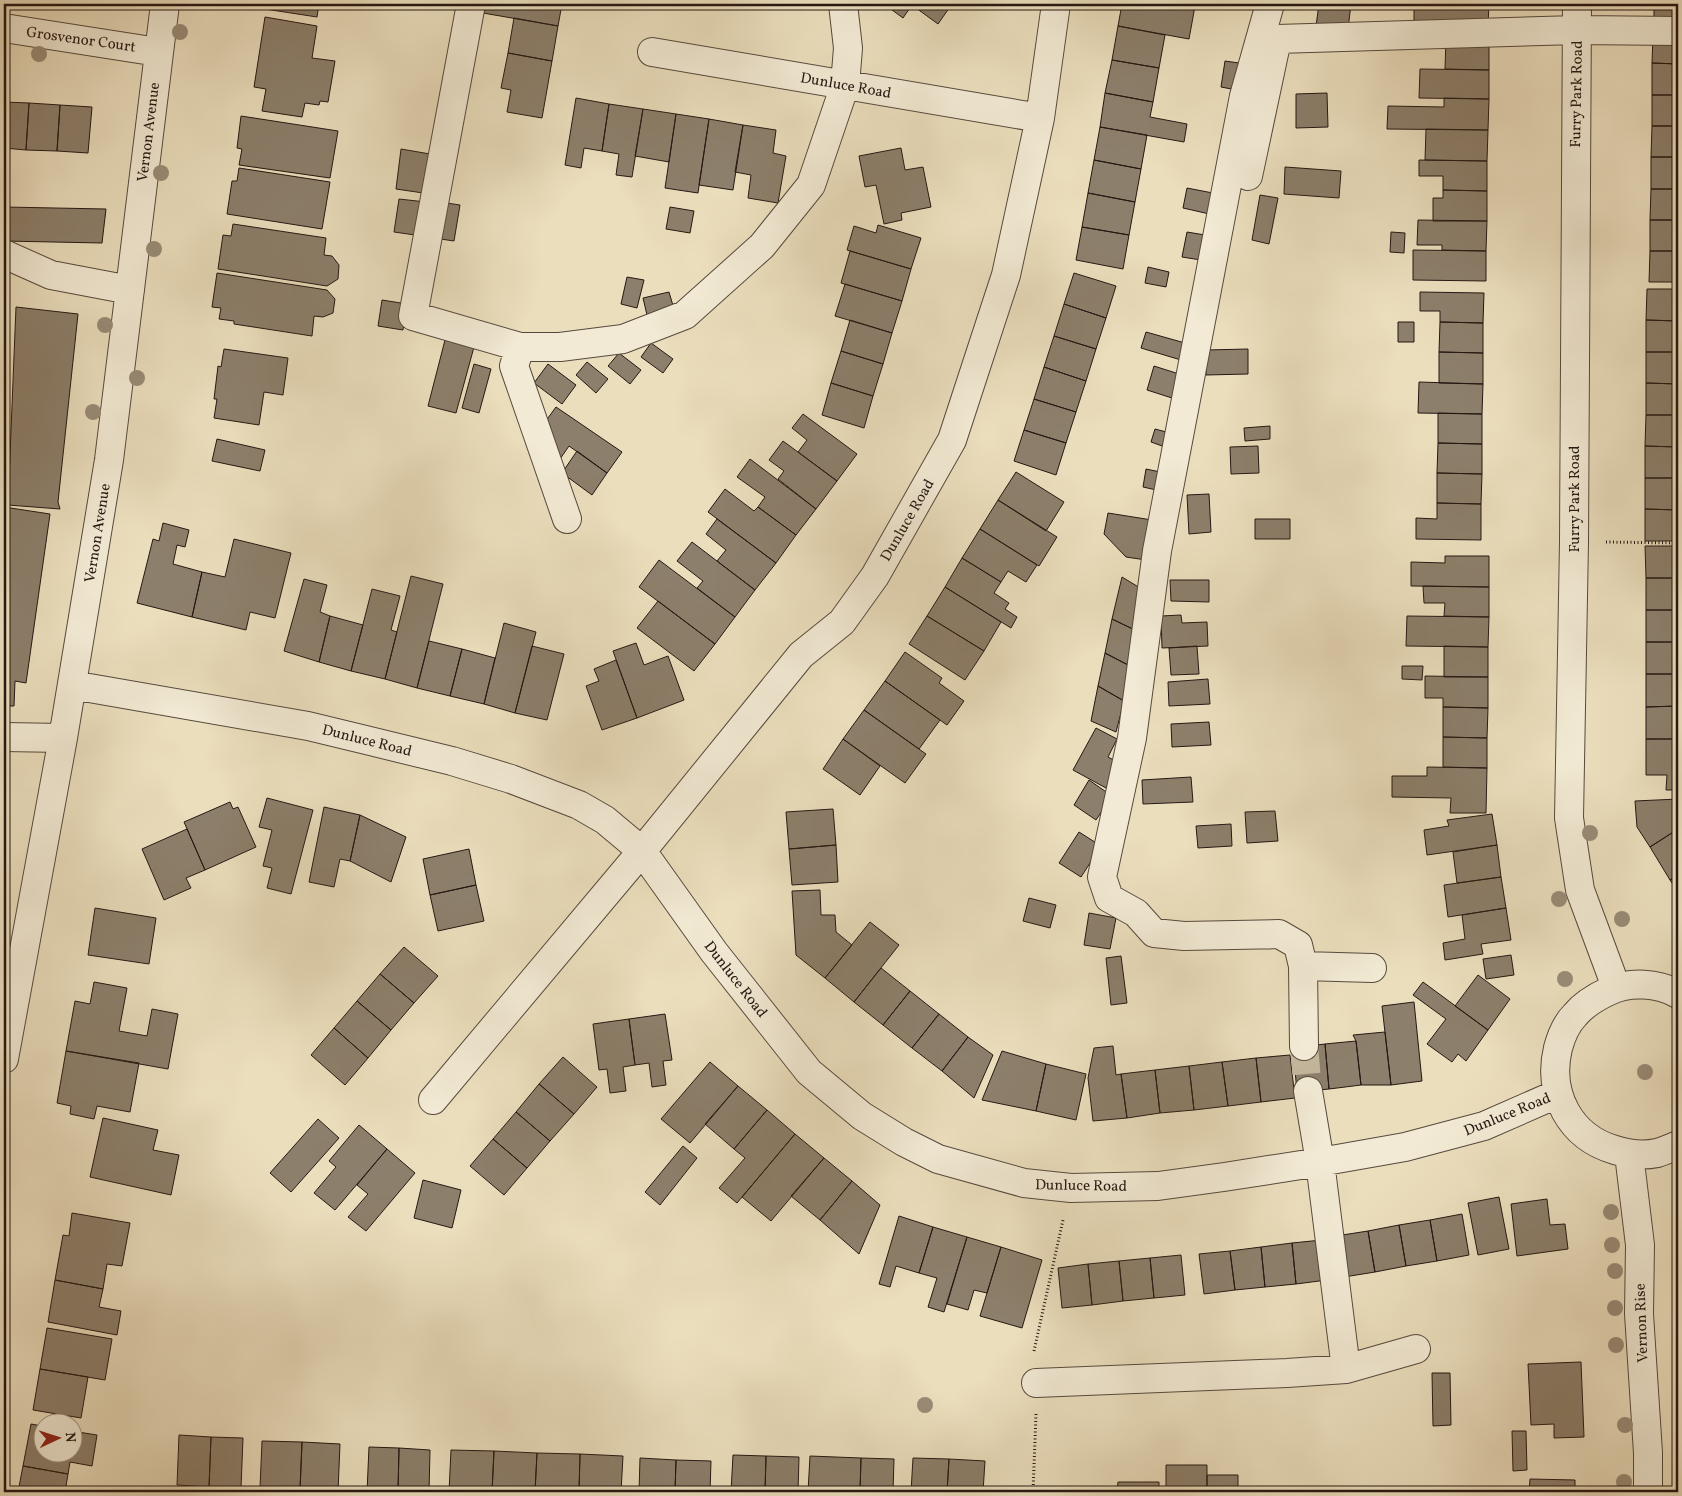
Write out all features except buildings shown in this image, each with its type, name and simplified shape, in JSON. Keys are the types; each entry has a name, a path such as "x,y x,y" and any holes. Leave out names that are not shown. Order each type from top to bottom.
{"street":[{"name":"Vernon Avenue","path":"4,1059 12,970 63,738 109,460 165,4"},
{"path":"471,4 413,316 520,347 560,347 622,340 684,314 762,246 811,185 845,85 848,48 843,4"},
{"name":"Dunluce Road","path":"433,1100 642,851 801,655 842,622 875,576 952,440 1006,275 1040,118 1056,4"},
{"path":"1270,4 1244,96 1157,551 1132,738 1102,877 1109,898 1136,913 1154,933 1184,936 1279,934 1298,945 1303,966 1304,1046"},
{"path":"1235,236 1286,4"},
{"path":"1277,39 1577,17 1678,31"},
{"name":"Furry Park Road","path":"1577,17 1574,542 1569,818 1580,890 1616,987"},
{"name":"Grosvenor Court","path":"4,28 158,52"},
{"name":"Dunluce Road","path":"652,52 1040,118"},
{"path":"4,254 51,275 130,290"},
{"path":"520,347 514,366 567,519"},
{"name":"Dunluce Road","path":"72,685 308,726 452,761 520,782 579,805 605,820 642,851 714,952 809,1072 862,1116 904,1142 938,1159 1024,1184 1071,1188 1158,1186 1224,1178 1320,1162 1405,1147 1484,1126 1557,1094"},
{"path":"4,737 63,738"},
{"path":"1303,966 1372,968"},
{"path":"1678,994 1670,990 1643,984 1616,987 1593,998 1574,1016 1560,1038 1554,1063 1557,1094 1566,1113 1583,1132 1604,1147 1629,1154 1656,1153 1678,1145"},
{"path":"1308,1091 1320,1162 1346,1369"},
{"name":"Vernon Rise","path":"1629,1154 1640,1245 1639,1314 1648,1453 1648,1492"},
{"path":"1036,1383 1346,1369 1416,1349"}],"path":[{"path":"1574,542 1678,543"},
{"path":"1033,1492 1036,1383 1034,1349 1071,1188"}],"tunnel":[{"path":"1304,1046 1308,1091"}]}
